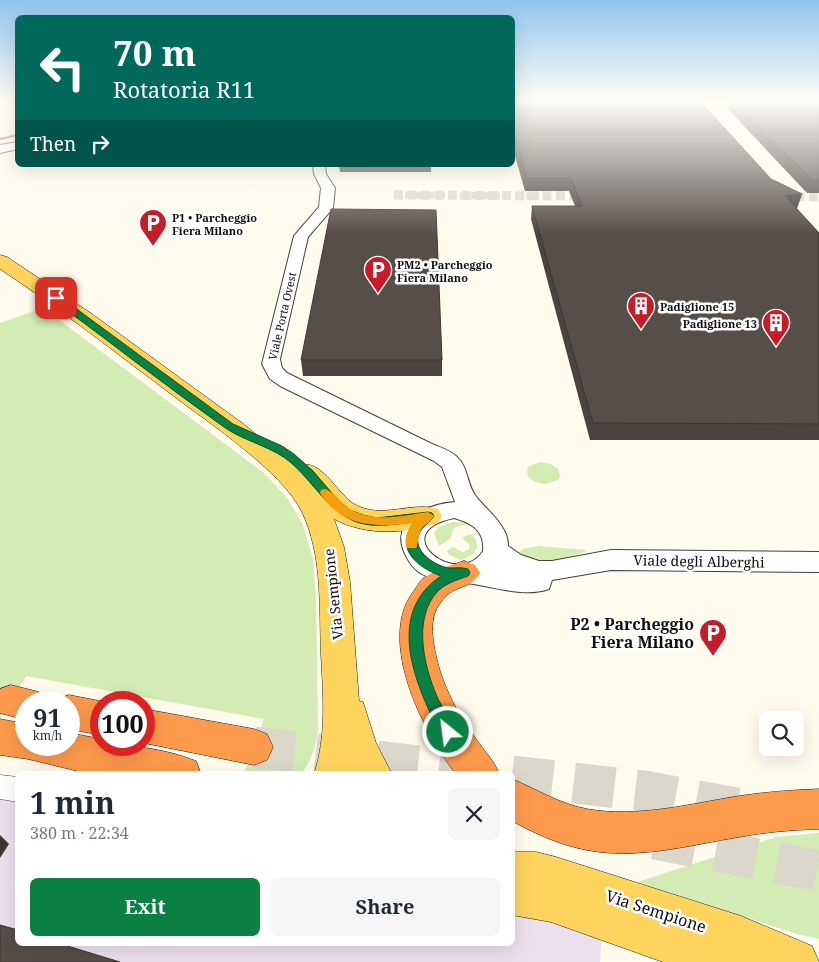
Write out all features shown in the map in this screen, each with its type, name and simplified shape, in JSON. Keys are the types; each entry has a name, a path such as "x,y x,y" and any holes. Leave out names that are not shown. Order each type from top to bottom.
{"highway":[{"path":"464,573 445,579 427,595 419,611 416,644 423,676 437,712 463,754 477,771"},
{"path":"155,728 254,747"},
{"path":"0,737 15,740"},
{"path":"80,753 167,771"},
{"path":"515,801 559,822 598,832 652,830 784,809 819,809"}],"main road":[{"name":"Via Sempione","path":"0,261 56,298 230,426 286,471 304,492 317,514 328,543 332,561 339,664 341,739 340,753 334,771"},
{"path":"230,426 278,449 290,457 309,474 334,503 353,516 371,522 383,522 428,516"},
{"name":"Via Sempione","path":"339,664 359,748 371,771"},
{"name":"Via Sempione","path":"515,873 536,874 556,879 741,938 796,962"},
{"name":"Via Sempione","path":"515,894 550,900 728,962"}],"street":[{"path":"0,149 15,146"},
{"name":"Viale Porta Ovest","path":"320,167 320,174 328,188 326,208 302,236 271,365 275,374 291,384 442,456 451,463 463,496 483,520"},
{"name":"Viale Porta Ovest","path":"422,448 443,467 448,482 443,500 428,516"},
{"path":"454,510 470,513 483,520 495,533 497,539 496,550 485,564 464,573 447,572 431,567 414,550 412,538 414,531 428,516 454,510"},
{"name":"Viale degli Alberghi","path":"496,550 513,563 539,572 611,560 819,562"},
{"name":"Viale degli Alberghi","path":"464,573 533,583 550,580 580,565"},
{"path":"0,787 15,790"}],"shaded area":[{"path":"0,798 15,802 15,946 515,946 515,903 602,928 600,962 0,962"}],"green space":[{"path":"43,308 264,473 288,499 303,525 313,559 316,595 318,729 313,753 303,771 245,771 264,719 155,699 155,691 109,691 26,676 17,691 15,691 15,695 0,720 0,323"},
{"path":"540,462 551,464 558,469 560,476 558,480 545,484 531,480 527,471 528,467"},
{"path":"453,522 471,526 463,525 454,528 450,539 439,546 434,533 438,527"},
{"path":"470,534 476,539 477,547 473,554 461,560 449,555 447,551 453,547 463,552 469,549 469,544 462,538"},
{"path":"538,546 585,550 585,552 546,564 517,554 523,549"},
{"path":"819,833 819,939 797,934 637,882 776,837"}],"building":[{"path":"517,145 740,145 771,179 802,194 785,196 819,233 819,424 593,423 532,206 582,206 571,178 527,178"},
{"path":"777,145 819,145 819,180 812,180"},
{"name":"PM2 • Parcheggio Fiera Milano","path":"331,209 436,210 442,360 301,360"},
{"path":"0,925 15,929 15,946 68,946 120,962 0,962"}],"tunnel":[{"path":"539,196 394,195 588,196"},
{"path":"782,196 819,197"},
{"path":"254,747 463,771"},
{"path":"515,776 644,791 741,809"},
{"path":"655,839 819,871"}],"slow traffic":[{"path":"325,493 346,512 371,522 393,522 428,516 414,531 412,544"}],"place":[{"name":"P1 • Parcheggio Fiera Milano","path":"153,247"},
{"name":"PM2 • Parcheggio Fiera Milano","path":"378,294"},
{"name":"Padiglione 15","path":"641,330"},
{"name":"Padiglione 13","path":"776,347"},
{"name":"P2 • Parcheggio Fiera Milano","path":"713,657"}],"route":[{"path":"56,298 230,426 278,449 290,457 309,474 334,503 346,512 371,522 393,522 428,516 417,526 412,538 412,544 417,555 431,567 440,571 464,573 451,576 440,582 427,595 419,611 416,631 418,656 428,692 448,732"}]}
